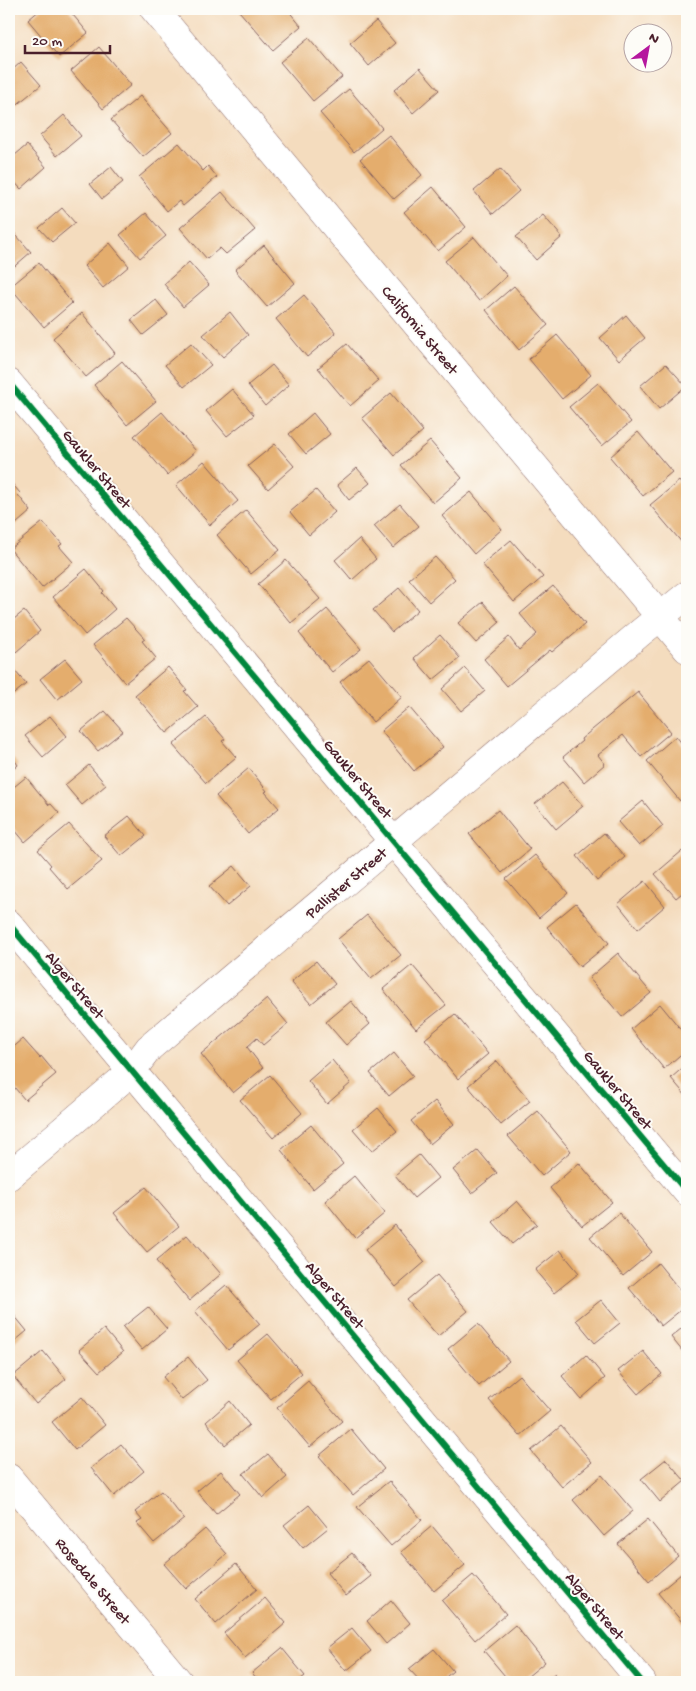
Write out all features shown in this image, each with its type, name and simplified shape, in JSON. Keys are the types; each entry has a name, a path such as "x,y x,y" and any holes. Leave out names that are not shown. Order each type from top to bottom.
{"street":[{"name":"California Street","path":"154,9 687,649"},
{"name":"Gaukler Street","path":"9,383 687,1192"},
{"name":"Pallister Street","path":"9,1176 131,1072 149,1048 687,595"},
{"name":"Alger Street","path":"9,924 642,1682"},
{"name":"Rosedale Street","path":"9,1478 179,1682"}],"building":[{"path":"41,9 68,9 88,33 59,57 28,20"},
{"path":"241,9 287,9 301,26 273,50 239,11"},
{"path":"376,21 395,43 369,66 350,43"},
{"path":"309,38 342,77 313,101 280,62"},
{"path":"99,47 131,85 103,109 71,71"},
{"path":"21,62 41,85 14,107 9,101 9,73"},
{"path":"420,68 439,90 413,113 394,90"},
{"path":"349,89 382,128 354,152 320,113"},
{"path":"140,96 172,133 143,157 111,120"},
{"path":"64,115 81,136 57,156 40,136"},
{"path":"389,135 422,175 394,199 360,159"},
{"path":"179,143 203,171 208,166 217,177 183,206 179,201 167,211 139,177"},
{"path":"27,145 46,167 21,189 9,176 9,160"},
{"path":"111,167 123,182 102,199 90,184"},
{"path":"500,169 519,191 493,214 474,191"},
{"path":"433,187 466,227 438,251 404,212"},
{"path":"222,192 255,230 226,254 220,248 207,259 180,228"},
{"path":"62,208 75,223 52,242 39,228"},
{"path":"146,213 166,236 140,258 120,235"},
{"path":"543,215 562,237 536,260 516,237"},
{"path":"9,227 31,252 9,271"},
{"path":"474,237 507,276 479,301 445,261"},
{"path":"110,243 129,266 103,288 84,266"},
{"path":"264,245 295,283 267,307 235,270"},
{"path":"189,262 209,285 183,307 164,284"},
{"path":"39,263 72,303 44,327 10,287"},
{"path":"514,286 548,325 519,350 486,310"},
{"path":"304,295 336,333 307,357 276,319"},
{"path":"156,300 168,315 143,335 131,320"},
{"path":"230,312 248,335 223,357 203,335"},
{"path":"82,313 115,353 86,377 53,338"},
{"path":"626,315 645,338 619,360 600,338"},
{"path":"557,335 591,375 562,399 529,359"},
{"path":"191,343 211,365 184,387 165,365"},
{"path":"347,344 379,381 350,406 318,368"},
{"path":"122,361 156,401 127,425 94,385"},
{"path":"666,364 686,386 659,409 640,386"},
{"path":"272,365 289,385 265,406 248,385"},
{"path":"598,383 631,422 602,446 569,407"},
{"path":"232,389 254,415 227,436 206,411"},
{"path":"391,393 423,431 394,455 362,418"},
{"path":"162,412 196,451 167,475 134,436"},
{"path":"313,413 330,434 306,454 289,434"},
{"path":"638,432 672,472 643,496 610,457"},
{"path":"430,441 462,478 433,503 401,465"},
{"path":"275,444 294,466 268,489 248,466"},
{"path":"204,461 238,501 210,525 176,485"},
{"path":"357,468 370,483 349,500 337,485"},
{"path":"9,480 31,511 9,530"},
{"path":"679,481 687,491 687,542 684,545 650,505"},
{"path":"316,490 335,512 309,535 290,512"},
{"path":"471,492 502,529 474,554 442,516"},
{"path":"400,504 419,526 393,548 374,526"},
{"path":"246,510 280,550 251,574 217,535"},
{"path":"43,522 62,544 59,546 73,562 42,588 10,549"},
{"path":"359,539 376,559 352,580 335,560"},
{"path":"511,540 543,577 514,602 482,564"},
{"path":"435,557 455,579 429,602 409,579"},
{"path":"286,560 320,599 291,623 258,584"},
{"path":"86,569 104,591 102,593 115,609 85,635 53,597"},
{"path":"553,586 585,624 507,686 484,659 509,637 519,650 537,634 520,614"},
{"path":"399,588 418,610 392,632 373,610"},
{"path":"483,602 500,622 476,643 458,623"},
{"path":"327,609 361,649 332,672 299,633"},
{"path":"24,611 40,631 16,652 9,643 9,623"},
{"path":"126,618 145,639 142,641 156,658 125,683 93,645"},
{"path":"440,635 460,658 433,680 414,658"},
{"path":"369,658 402,697 373,722 340,682"},
{"path":"65,659 82,679 57,700 40,679"},
{"path":"9,664 26,684 9,698"},
{"path":"168,667 187,690 184,691 198,707 167,733 135,695"},
{"path":"465,668 485,691 461,711 442,689"},
{"path":"638,692 671,732 641,757 623,735 598,755 605,764 584,782 563,757 582,741 581,739"},
{"path":"409,707 443,747 414,771 381,731"},
{"path":"105,711 123,731 98,751 81,731"},
{"path":"50,716 67,736 43,757 25,736"},
{"path":"206,717 225,739 222,741 236,757 206,783 173,745"},
{"path":"676,736 687,750 687,795 680,801 647,761"},
{"path":"11,755 18,765 9,773 9,756"},
{"path":"89,765 106,785 82,805 65,785"},
{"path":"249,768 267,791 265,792 279,808 248,834 216,796"},
{"path":"26,777 49,805 51,804 59,813 25,842 9,823 9,791"},
{"path":"562,782 583,806 556,829 535,804"},
{"path":"643,801 663,826 639,846 618,822"},
{"path":"498,810 530,849 502,873 469,834"},
{"path":"129,816 146,836 121,856 104,836"},
{"path":"69,824 102,861 68,889 49,867 51,865 38,850"},
{"path":"604,833 625,857 597,881 577,856"},
{"path":"682,851 687,857 687,889 676,898 655,874"},
{"path":"535,855 568,893 539,918 506,879"},
{"path":"234,866 251,886 227,906 209,886"},
{"path":"645,881 665,906 638,929 618,904"},
{"path":"576,903 609,943 580,967 547,927"},
{"path":"367,915 401,955 371,979 338,939"},
{"path":"618,953 651,993 622,1017 589,978"},
{"path":"316,961 335,984 311,1004 291,982"},
{"path":"412,965 446,1005 416,1029 383,989"},
{"path":"267,999 288,1024 263,1045 257,1038 247,1047 263,1068 233,1093 201,1054"},
{"path":"351,1001 370,1024 346,1045 326,1022"},
{"path":"660,1004 687,1037 687,1049 664,1069 631,1029"},
{"path":"455,1014 488,1054 458,1079 425,1039"},
{"path":"23,1039 56,1074 25,1100 9,1081 9,1051"},
{"path":"394,1053 413,1076 389,1096 370,1073"},
{"path":"332,1060 351,1083 327,1104 308,1081"},
{"path":"497,1061 530,1101 501,1125 468,1086"},
{"path":"687,1064 687,1097 671,1078"},
{"path":"270,1075 302,1113 273,1138 240,1100"},
{"path":"435,1101 454,1124 430,1144 411,1121"},
{"path":"378,1108 397,1131 372,1151 353,1129"},
{"path":"538,1111 571,1151 542,1176 508,1136"},
{"path":"311,1125 343,1164 313,1189 281,1150"},
{"path":"478,1150 497,1173 472,1193 453,1170"},
{"path":"419,1155 438,1178 414,1198 395,1175"},
{"path":"579,1163 612,1202 582,1226 550,1188"},
{"path":"354,1176 385,1213 355,1238 325,1201"},
{"path":"146,1187 179,1226 147,1252 114,1213"},
{"path":"517,1201 537,1224 512,1244 493,1222"},
{"path":"619,1213 652,1252 623,1276 590,1237"},
{"path":"395,1225 425,1262 396,1287 365,1250"},
{"path":"187,1235 221,1274 189,1301 156,1261"},
{"path":"560,1250 579,1273 554,1293 535,1270"},
{"path":"658,1263 687,1299 687,1305 661,1326 629,1288"},
{"path":"437,1275 468,1311 438,1336 407,1300"},
{"path":"226,1285 260,1324 228,1350 195,1311"},
{"path":"601,1300 620,1323 595,1343 576,1320"},
{"path":"148,1307 167,1329 142,1350 123,1327"},
{"path":"9,1309 27,1331 9,1346"},
{"path":"478,1324 509,1361 479,1386 448,1349"},
{"path":"687,1324 687,1357 671,1337"},
{"path":"104,1329 123,1352 99,1372 79,1350"},
{"path":"268,1334 302,1373 271,1399 237,1360"},
{"path":"43,1351 66,1379 36,1404 13,1376"},
{"path":"643,1351 662,1374 638,1394 618,1371"},
{"path":"586,1355 605,1378 581,1399 562,1376"},
{"path":"188,1357 207,1380 182,1400 163,1377"},
{"path":"519,1375 550,1411 520,1436 489,1400"},
{"path":"308,1381 342,1421 310,1447 277,1408"},
{"path":"82,1397 105,1425 75,1450 52,1422"},
{"path":"230,1401 249,1425 225,1445 206,1422"},
{"path":"561,1426 592,1462 562,1487 531,1451"},
{"path":"351,1429 384,1469 353,1495 319,1456"},
{"path":"121,1444 144,1471 114,1496 91,1468"},
{"path":"268,1454 287,1477 263,1498 243,1474"},
{"path":"666,1459 685,1481 660,1502 641,1479"},
{"path":"221,1471 240,1494 216,1514 197,1491"},
{"path":"602,1475 633,1511 604,1536 573,1500"},
{"path":"389,1481 422,1520 391,1546 357,1507"},
{"path":"161,1491 184,1519 154,1543 137,1523 142,1520 135,1512"},
{"path":"309,1505 328,1528 303,1548 284,1525"},
{"path":"648,1519 678,1556 649,1581 618,1544"},
{"path":"432,1526 465,1565 434,1591 401,1552"},
{"path":"205,1529 227,1554 186,1589 164,1564"},
{"path":"352,1553 371,1576 346,1596 327,1573"},
{"path":"236,1564 257,1589 216,1624 195,1599"},
{"path":"687,1569 687,1628 658,1593"},
{"path":"473,1575 506,1614 475,1640 442,1601"},
{"path":"265,1598 286,1623 245,1658 224,1633"},
{"path":"391,1600 410,1623 386,1644 367,1621"},
{"path":"515,1625 545,1662 521,1682 510,1682 484,1651"},
{"path":"352,1628 371,1651 346,1671 327,1648"},
{"path":"282,1648 305,1676 297,1682 260,1682 252,1673"},
{"path":"434,1649 453,1671 440,1682 421,1682 409,1669"},
{"path":"555,1673 562,1682 544,1682"}],"cycle path":[{"path":"9,383 687,1192"},
{"path":"9,924 642,1682"}]}
